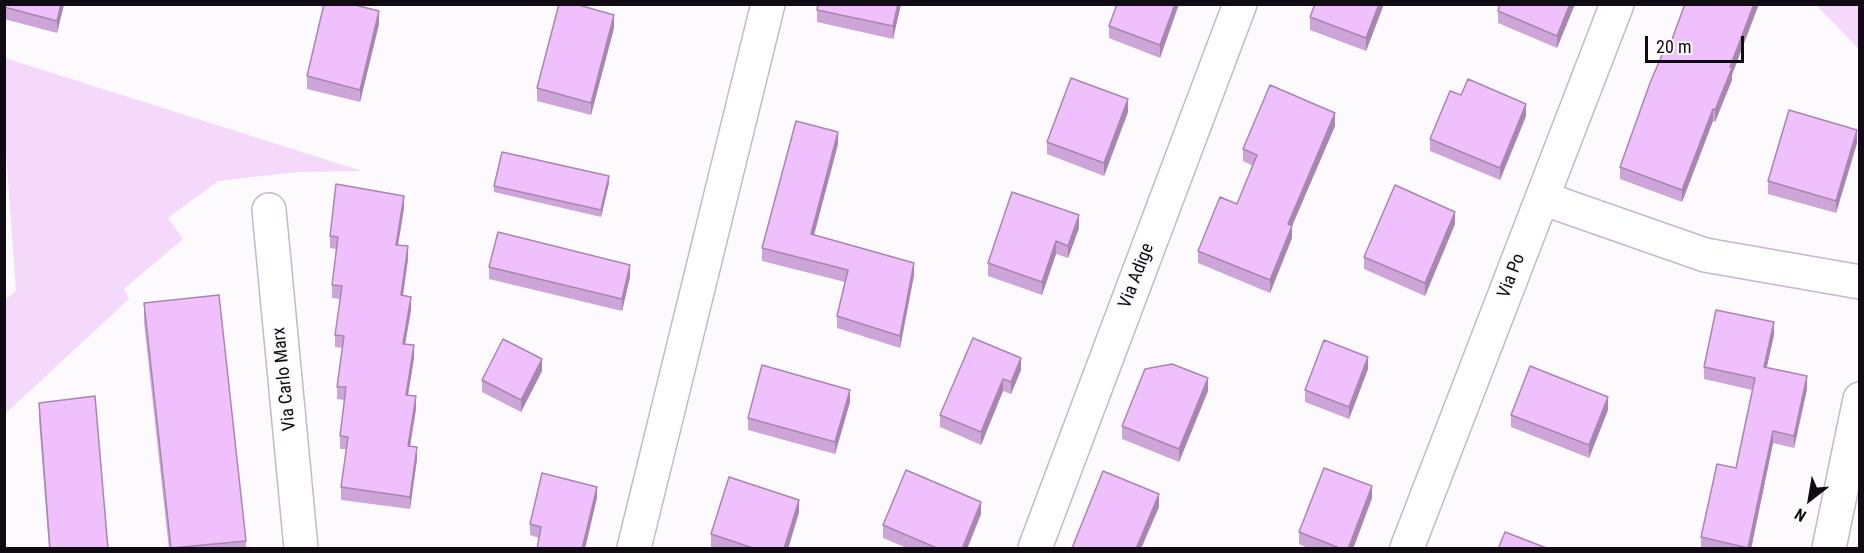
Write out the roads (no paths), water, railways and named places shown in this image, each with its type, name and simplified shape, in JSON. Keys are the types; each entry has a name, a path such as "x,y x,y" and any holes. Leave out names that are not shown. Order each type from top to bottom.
{"street":[{"path":"634,549 768,4"},
{"name":"Via Adige","path":"1035,549 1240,4"},
{"name":"Via Po","path":"1407,549 1617,4"},
{"path":"1542,198 1705,255 1860,282"},
{"name":"Via Carlo Marx","path":"269,210 302,549"},
{"path":"1829,549 1860,399"}]}
